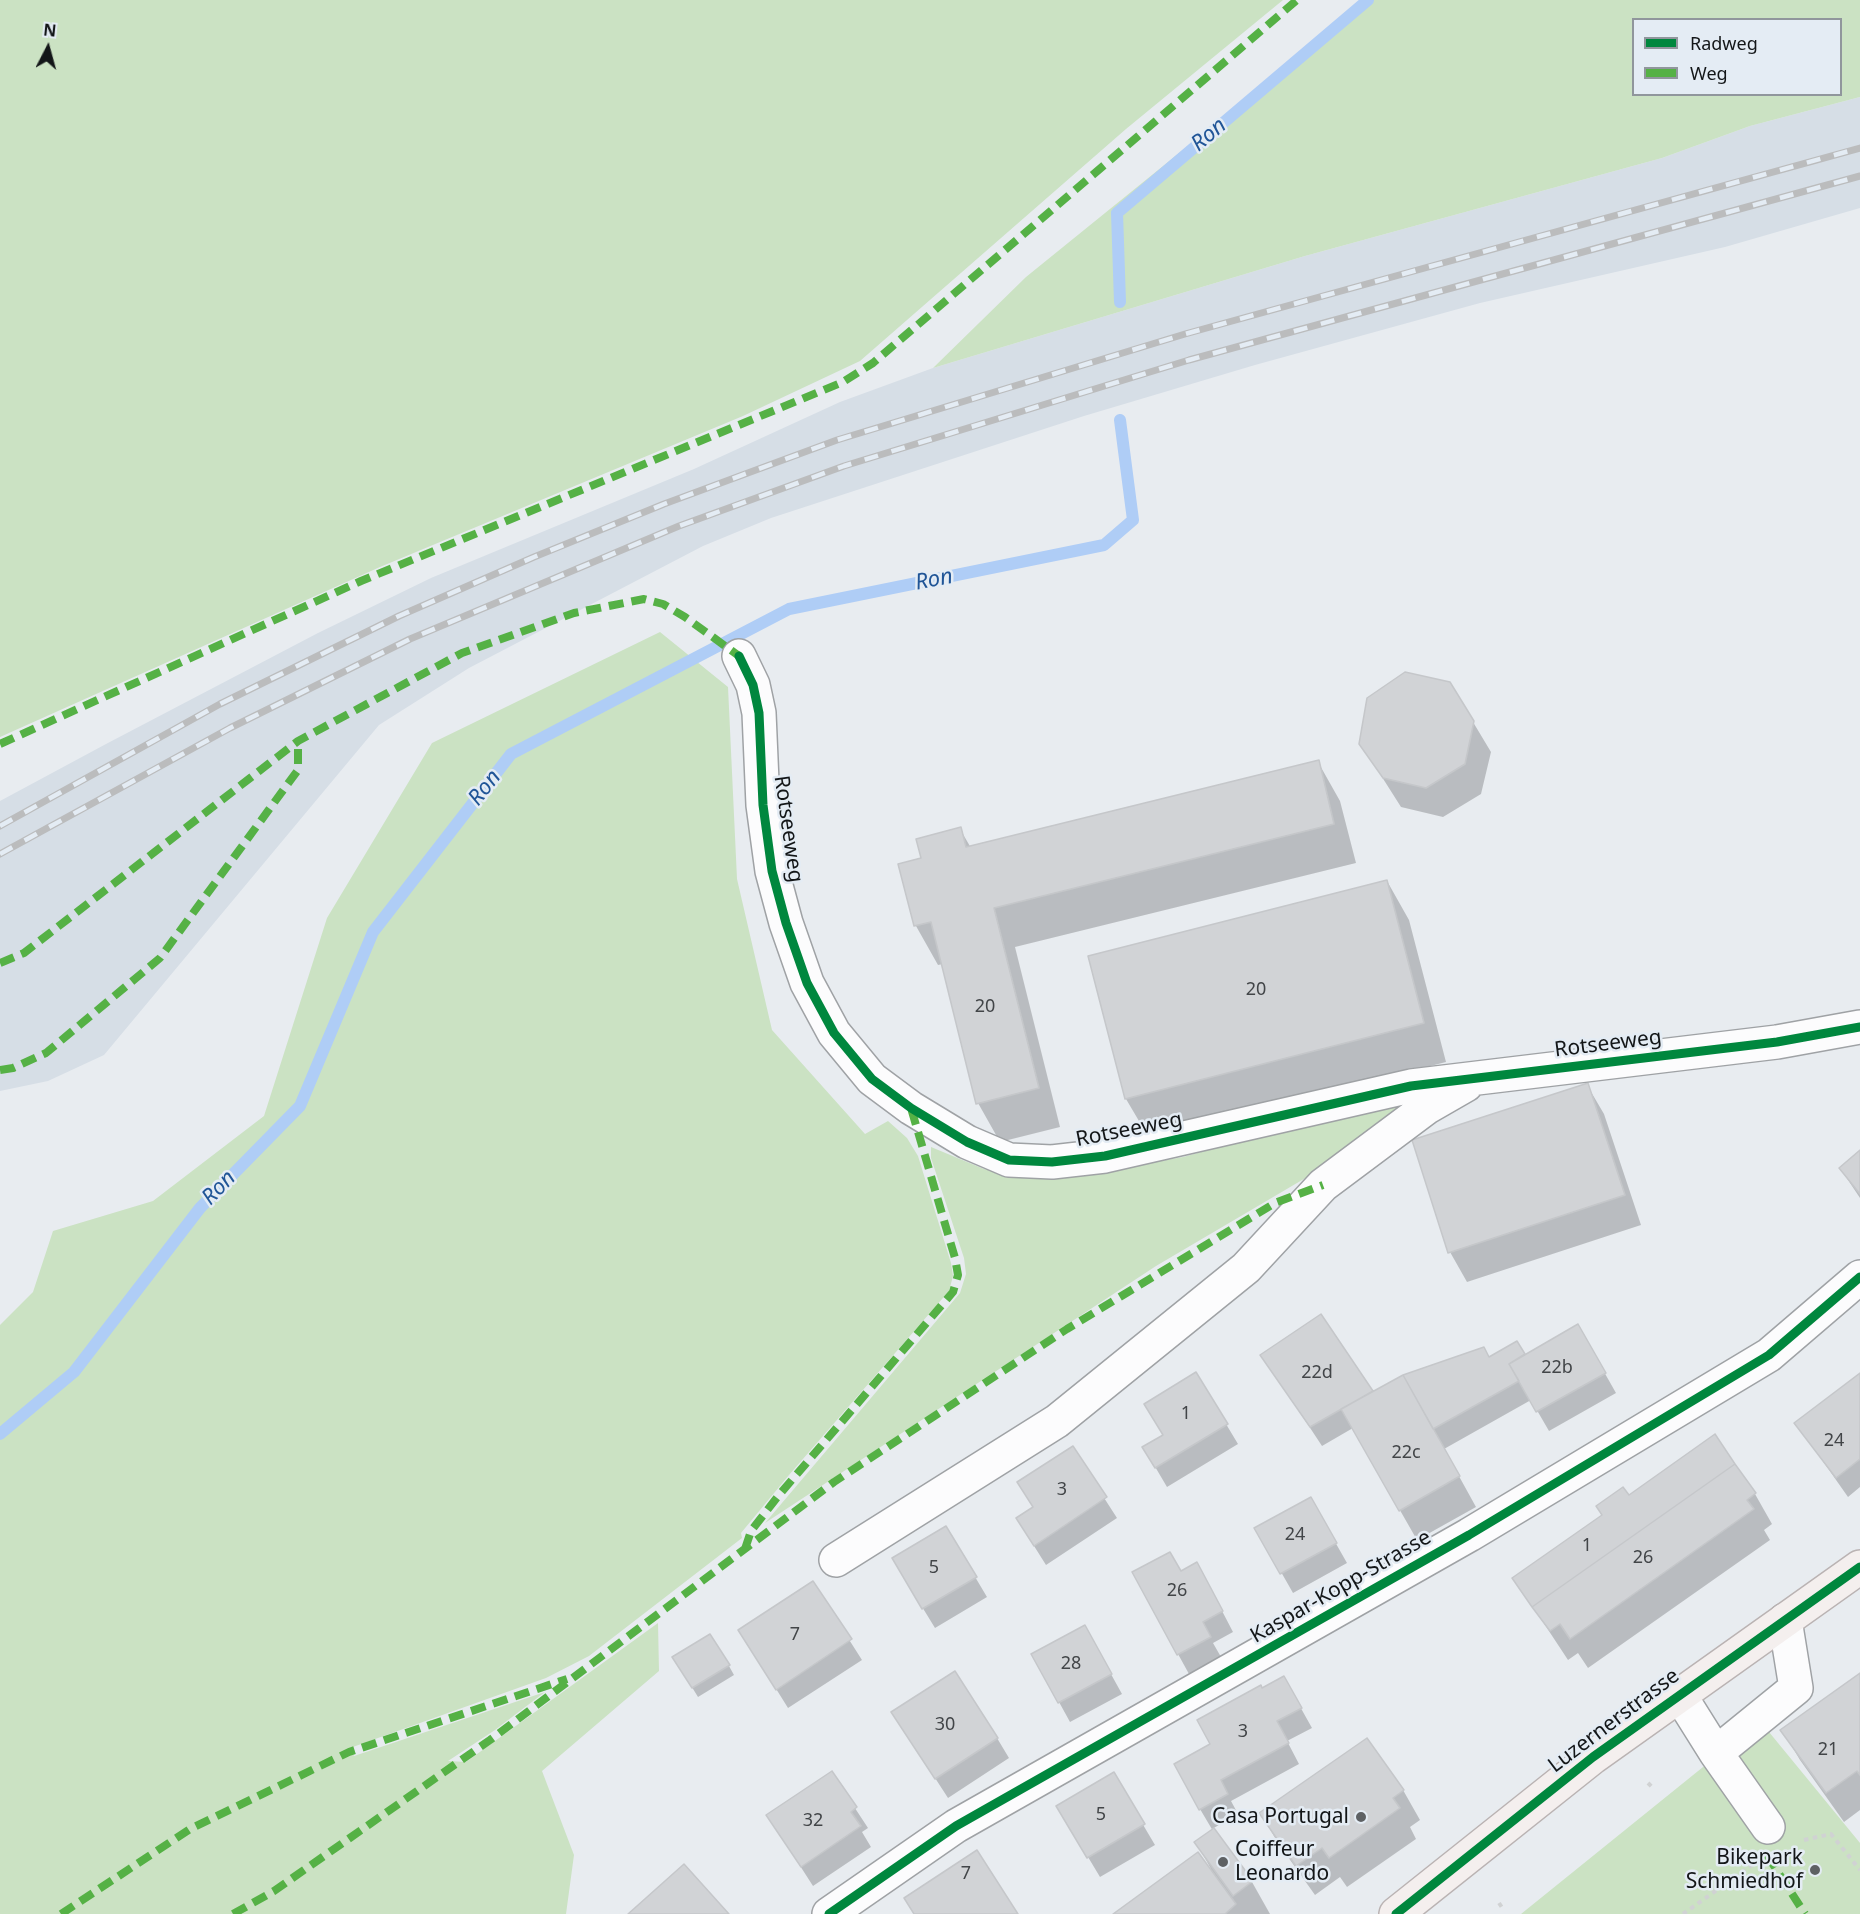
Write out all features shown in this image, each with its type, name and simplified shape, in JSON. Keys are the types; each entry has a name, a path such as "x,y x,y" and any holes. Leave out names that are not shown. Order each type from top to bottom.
{"main road":[{"name":"Luzernerstrasse","path":"1396,1914 1593,1757 1860,1567"}],"street":[{"name":"Rotseeweg","path":"739,656 753,685 759,713 763,805 772,871 786,923 807,983 834,1034 872,1079 910,1108 967,1142 1009,1160 1052,1162 1105,1156 1411,1086 1777,1042 1860,1027"},
{"name":"Rotseeweg","path":"836,1560 1057,1421 1246,1268 1323,1185 1426,1108 1478,1078"},
{"name":"Kaspar-Kopp-Strasse","path":"829,1914 956,1826 1469,1535 1769,1355 1860,1277"},
{"path":"1716,1753 1796,1688 1785,1620"},
{"path":"1679,1694 1716,1753 1768,1827"}],"path":[{"path":"1648,1783 1654,1789"},
{"path":"1499,1903 1503,1909"}],"shaded area":[{"path":"1860,97 1860,208 1725,247 1480,303 1255,365 1084,416 771,518 703,546 469,668 379,725 104,1055 48,1081 0,1091 0,801 106,744 318,633 431,578 694,469 840,402 933,368 1305,256 1662,158 1750,126"}],"green space":[{"path":"0,0 1283,0 1126,129 860,361 743,416 380,567 0,737"},
{"path":"1368,0 1860,0 1860,97 1750,126 1662,158 1305,256 933,368 1026,277"},
{"path":"660,632 728,687 737,879 772,1030 865,1134 888,1121 907,1138 918,1156 951,1263 953,1276 949,1291 789,1475 741,1533 742,1538 589,1656 546,1678 350,1748 354,1756 545,1692 495,1730 448,1761 466,1762 658,1623 659,1671 542,1771 574,1855 566,1914 0,1914 0,1325 33,1292 53,1231 153,1201 264,1116 327,918 432,743"},
{"path":"1427,1094 1314,1173 1156,1266 765,1523 960,1293 966,1274 964,1258 931,1158 931,1147 984,1169 1025,1178 1060,1179 1183,1157 1402,1097"},
{"path":"1760,1721 1860,1843 1860,1914 1521,1914"}],"building":[{"path":"1405,672 1450,682 1474,721 1465,764 1426,788 1383,778 1359,744 1367,698"},
{"path":"1319,760 1334,824 994,908 1039,1088 976,1104 931,922 914,926 898,864 921,858 916,839 961,827 966,847"},
{"path":"1387,880 1424,1023 1125,1099 1088,956"},
{"path":"1588,1083 1625,1195 1448,1253 1412,1140"},
{"path":"1860,1150 1860,1194 1839,1168"},
{"path":"1321,1314 1373,1391 1310,1427 1260,1355"},
{"path":"1578,1324 1606,1373 1536,1412 1509,1364"},
{"path":"1517,1341 1525,1354 1509,1364 1519,1381 1433,1429 1403,1375 1484,1347 1489,1357"},
{"path":"1196,1372 1228,1424 1155,1468 1142,1447 1163,1435 1144,1404"},
{"path":"1860,1373 1860,1459 1836,1478 1794,1423"},
{"path":"1403,1375 1460,1476 1399,1511 1341,1409"},
{"path":"1715,1434 1735,1464 1532,1607 1512,1578 1602,1515 1596,1506 1623,1487 1629,1495"},
{"path":"1073,1446 1107,1497 1034,1546 1016,1518 1033,1507 1017,1482"},
{"path":"1735,1464 1756,1493 1747,1500 1754,1509 1570,1639 1560,1624 1550,1631 1532,1607"},
{"path":"1311,1497 1337,1543 1280,1574 1254,1528"},
{"path":"946,1526 977,1577 922,1609 892,1558"},
{"path":"1170,1552 1181,1571 1197,1562 1223,1611 1203,1622 1211,1637 1177,1655 1132,1572"},
{"path":"813,1581 852,1639 776,1690 738,1630"},
{"path":"1085,1625 1112,1674 1058,1703 1031,1654"},
{"path":"710,1634 730,1665 692,1688 672,1657"},
{"path":"955,1671 998,1738 935,1779 891,1712"},
{"path":"1860,1673 1860,1775 1857,1771 1826,1793 1780,1730"},
{"path":"1284,1676 1302,1708 1277,1721 1289,1743 1221,1780 1228,1794 1199,1810 1174,1764 1210,1744 1197,1720 1261,1685 1262,1688"},
{"path":"1367,1738 1404,1790 1393,1798 1400,1808 1329,1858 1322,1848 1296,1866 1259,1813"},
{"path":"832,1771 857,1807 851,1812 861,1826 801,1867 766,1815"},
{"path":"1114,1772 1145,1824 1087,1858 1056,1806"},
{"name":"Coiffeur Leonardo","path":"1214,1828 1253,1881 1233,1896 1194,1842"},
{"path":"977,1850 1018,1914 914,1914 904,1898"},
{"path":"1198,1852 1236,1904 1225,1914 1113,1914"},
{"path":"684,1864 729,1914 628,1914"}],"waterway":[{"name":"Ron","path":"1120,302 1117,213 1368,0"},
{"name":"Ron","path":"0,1434 74,1372 200,1208 300,1106 373,932 511,754 789,609 1104,545 1133,520 1120,420"}],"railway":[{"path":"0,826 220,704 399,616 664,504 837,440 1185,334 1860,148"},
{"path":"0,854 230,728 410,639 679,526 844,466 1189,360 1860,176"}],"marked path":[{"path":"0,744 361,581 843,382 873,363 1297,0"},
{"path":"0,963 24,953 298,741 462,653 574,613 644,599 663,604 685,617 739,656"},
{"path":"0,1070 13,1068 46,1053 160,958 298,770 298,741"},
{"path":"745,1549 751,1531 779,1495 953,1292 958,1275 955,1258 911,1108"},
{"path":"233,1914 274,1891 490,1740 834,1482 1067,1329 1275,1203 1323,1185"},
{"path":"61,1914 190,1829 349,1752 567,1679"},
{"path":"1767,1855 1805,1914"}],"cycle path":[{"path":"739,656 753,685 759,713 763,805 772,871 786,923 807,983 834,1033 872,1079 911,1108 967,1142 1009,1160 1052,1162 1105,1156 1411,1086 1777,1042 1860,1027"},
{"path":"829,1914 956,1826 1469,1535 1769,1355 1860,1277"},
{"path":"1396,1914 1593,1757 1860,1567"}],"place":[{"name":"Casa Portugal","path":"1361,1817"},
{"name":"Coiffeur Leonardo","path":"1223,1862"},
{"name":"Bikepark Schmiedhof","path":"1815,1870"}]}
